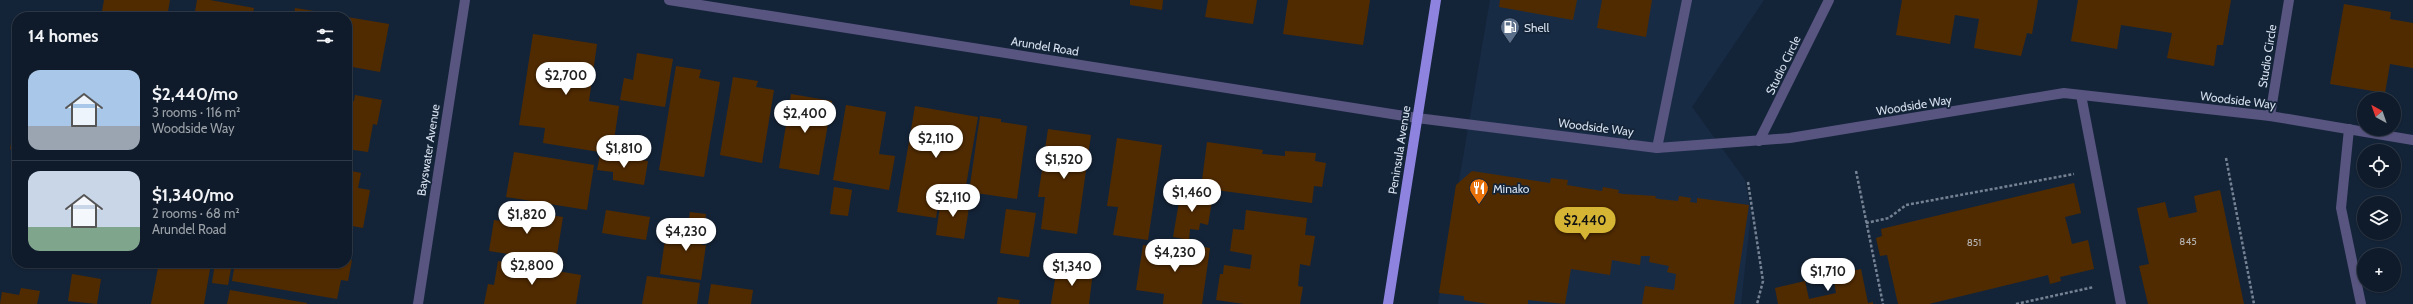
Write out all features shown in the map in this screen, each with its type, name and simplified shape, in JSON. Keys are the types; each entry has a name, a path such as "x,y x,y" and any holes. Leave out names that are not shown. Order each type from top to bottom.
{"main road":[{"name":"Peninsula Avenue","path":"1390,304 1436,0"}],"street":[{"name":"Bayswater Avenue","path":"418,304 465,0"},
{"name":"Arundel Road","path":"669,0 1417,118"},
{"path":"1657,148 1687,0"},
{"name":"Studio Circle","path":"1759,140 1829,0"},
{"name":"Studio Circle","path":"2270,116 2289,0"},
{"name":"Woodside Way","path":"1417,118 1657,148 1790,138 2064,93 2270,116 2413,140"},
{"path":"2081,95 2121,304"},
{"path":"2349,129 2341,208 2361,304"}],"path":[{"path":"2226,158 2254,304"},
{"path":"1866,223 1889,218 1906,205 2095,170"},
{"path":"1856,171 1883,304"},
{"path":"1748,182 1763,281 1757,304"},
{"path":"2016,304 2117,281"}],"shaded area":[{"path":"1490,0 1764,0 1692,107 1745,180 1751,213 1741,304 1438,304"}],"building":[{"path":"104,0 170,0 168,12 102,12"},
{"path":"197,0 210,0 254,8 253,12 195,12"},
{"path":"1130,0 1163,0 1162,10 1130,5"},
{"path":"1208,0 1257,0 1253,24 1205,17"},
{"path":"1288,0 1370,0 1363,45 1283,34"},
{"path":"1500,0 1577,0 1573,20 1499,7"},
{"path":"1602,0 1652,0 1646,37 1597,28"},
{"path":"1902,0 2038,0 2032,34 2027,33 2021,56 1974,48 1979,19 1955,15 1950,44 1896,35"},
{"path":"2078,0 2231,0 2223,45 2217,45 2214,66 2167,58 2172,33 2121,25 2117,49 2071,41"},
{"path":"2344,4 2391,12 2390,19 2413,23 2413,68 2390,64 2385,92 2330,84"},
{"path":"295,8 320,12 295,12"},
{"path":"352,18 389,24 380,72 352,67"},
{"path":"533,34 597,44 589,101 619,106 612,154 543,143 545,128 519,125"},
{"path":"637,53 673,59 665,107 620,100 624,78 633,80"},
{"path":"676,66 701,70 699,78 720,82 704,177 659,170"},
{"path":"733,77 758,81 756,87 774,90 762,163 720,155"},
{"path":"791,94 832,101 819,175 779,168"},
{"path":"355,95 382,100 377,125 373,124 368,152 352,150 352,101 354,101"},
{"path":"846,105 886,112 879,154 895,156 889,190 833,180"},
{"path":"915,106 978,117 965,191 941,187 936,218 897,212"},
{"path":"980,116 1001,119 1001,122 1027,126 1017,199 969,192"},
{"path":"1048,129 1091,135 1077,234 1041,229 1045,197 1038,197"},
{"path":"12,137 12,149 10,149"},
{"path":"1117,138 1162,145 1148,240 1113,235 1118,207 1107,206"},
{"path":"1207,142 1263,150 1262,154 1285,156 1285,151 1316,153 1315,161 1326,163 1322,187 1314,186 1312,203 1201,188"},
{"path":"514,152 594,165 587,210 506,197"},
{"path":"600,154 648,161 644,185 613,180 613,172 597,170"},
{"path":"352,171 361,173 358,188 370,190 363,228 352,226"},
{"path":"1472,171 1550,183 1551,178 1568,180 1567,185 1602,191 1603,187 1619,190 1618,193 1656,196 1655,198 1659,199 1678,201 1679,196 1691,198 1690,202 1697,203 1697,198 1749,205 1734,304 1642,304 1645,286 1674,290 1676,274 1667,272 1669,266 1649,262 1650,256 1641,256 1640,265 1612,260 1610,275 1571,269 1565,304 1528,300 1528,304 1488,304 1464,300 1464,296 1439,293 1456,185"},
{"path":"2074,183 2081,213 2065,217 2072,244 2088,240 2094,269 2060,277 2061,281 2050,284 2048,275 1929,304 1898,304 1887,255 1880,256 1876,238 1882,236 1881,229"},
{"path":"834,187 852,190 848,216 830,214"},
{"path":"1181,190 1213,195 1208,225 1200,223 1199,230 1190,229 1189,240 1173,237"},
{"path":"2220,190 2244,304 2148,304 2139,266 2149,264 2137,208 2165,202 2169,218 2179,216 2197,212 2194,196"},
{"path":"941,198 970,201 964,239 936,235"},
{"path":"505,208 563,217 556,261 489,251 494,220 503,221"},
{"path":"1006,209 1036,213 1029,257 1000,253"},
{"path":"606,210 650,217 646,240 602,233"},
{"path":"1246,210 1307,218 1305,235 1315,236 1310,266 1300,264 1298,286 1303,287 1300,304 1244,304 1216,300 1220,274 1223,274 1224,265 1250,269 1252,255 1230,251 1233,229 1244,230"},
{"path":"690,212 706,214 702,245 706,245 701,280 660,274 665,240 685,242"},
{"path":"1172,242 1210,248 1202,304 1163,304 1164,294 1136,290 1143,245 1171,248"},
{"path":"498,261 581,275 576,304 484,304 488,284 494,285"},
{"path":"1057,267 1093,272 1089,304 1051,304"},
{"path":"158,268 210,268 204,304 151,304"},
{"path":"214,268 231,268 228,285 212,283"},
{"path":"234,268 350,268 348,281 341,280 337,299 232,281"},
{"path":"1861,269 1868,303 1873,302 1873,304 1778,304 1775,288 1805,281 1809,299 1836,293 1833,275"},
{"path":"72,274 101,279 97,304 68,301"},
{"path":"647,276 700,283 697,304 642,304"},
{"path":"711,284 753,290 751,304 708,304"},
{"path":"21,288 40,291 37,304 0,304 2,292 19,295"},
{"path":"230,290 307,303 307,304 227,304"},
{"path":"998,297 1020,300 1019,304 997,304"}],"place":[{"name":"Shell","path":"1510,44"},
{"name":"Minako","path":"1479,205"}]}
